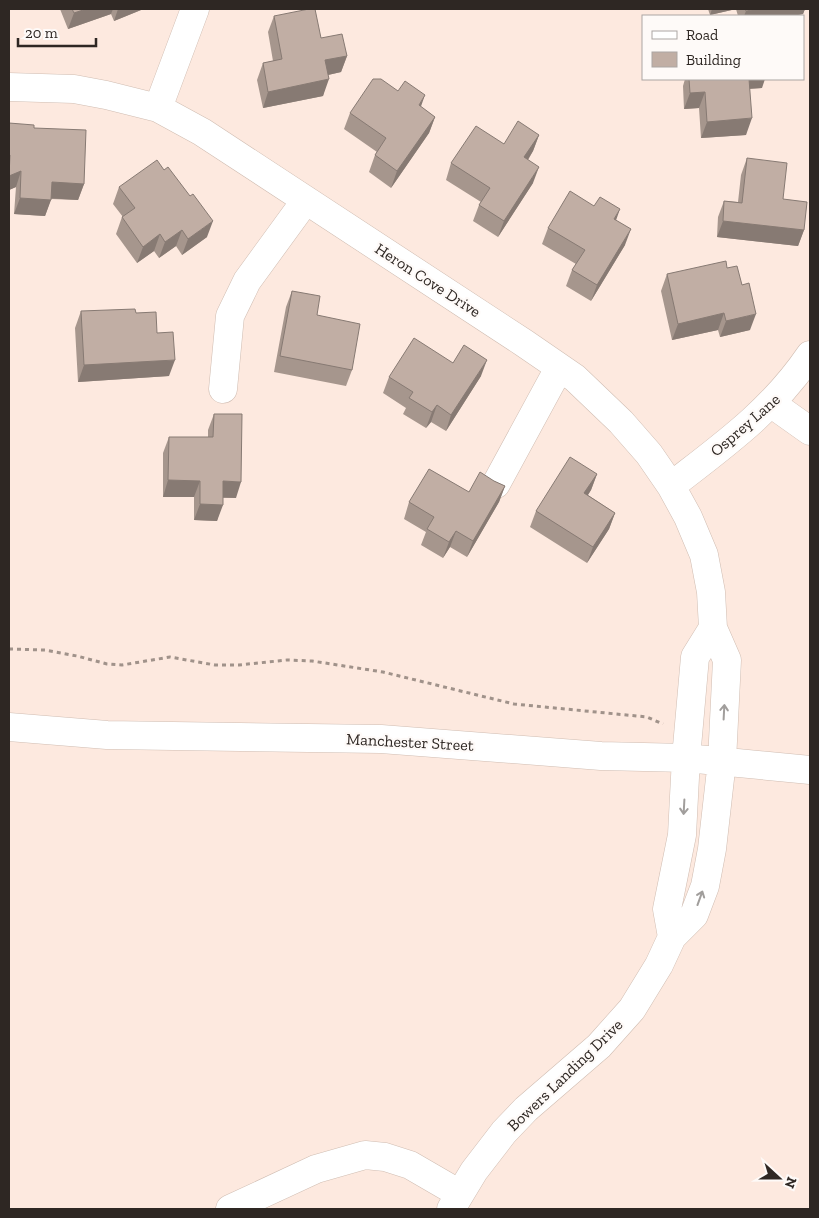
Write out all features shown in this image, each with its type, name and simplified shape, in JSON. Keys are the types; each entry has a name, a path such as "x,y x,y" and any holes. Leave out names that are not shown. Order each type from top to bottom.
{"street":[{"path":"158,108 195,9"},
{"name":"Heron Cove Drive","path":"9,87 74,89 158,108 202,132 575,378 621,422 649,454 671,486 688,517 704,555 711,592 713,628 727,660 722,761"},
{"path":"223,389 230,316 247,280 306,200"},
{"name":"Osprey Lane","path":"671,486 750,424 772,404 810,354"},
{"path":"496,484 559,368"},
{"path":"772,404 810,431"},
{"path":"672,937 667,909 682,835 686,758 695,657 713,628"},
{"name":"Manchester Street","path":"9,726 108,735 381,739 601,756 686,758 810,770"},
{"name":"Bowers Landing Drive","path":"456,1201 489,1150 515,1121 598,1046 632,1008 659,965 672,937 694,914 705,886 712,849 722,761"},
{"path":"230,1209 316,1169 365,1155 385,1157 410,1165 456,1201"}],"path":[{"path":"9,649 45,650 107,664 122,665 170,657 216,665 239,665 287,660 312,661 383,672 514,704 647,717 668,727"}],"building":[{"path":"72,9 86,9 74,13"},
{"path":"315,9 321,38 342,34 347,56 325,60 329,79 268,92 263,63 282,59 274,16"},
{"path":"373,79 381,79 398,91 405,81 425,95 419,105 435,117 397,171 375,155 386,138 350,113"},
{"path":"689,80 749,80 752,118 707,122 705,92 690,93"},
{"path":"518,121 539,135 524,157 539,167 504,221 479,205 490,188 451,163 476,126 504,144"},
{"path":"9,123 34,125 34,128 86,130 84,184 52,182 51,200 20,198 21,171 9,176"},
{"path":"747,158 787,163 783,199 807,202 804,230 723,221 724,201 742,203"},
{"path":"157,160 164,170 168,167 190,196 193,194 213,221 188,239 182,230 165,242 160,234 143,247 122,217 135,208 119,187"},
{"path":"570,191 594,206 600,197 620,209 614,219 631,229 597,285 572,270 585,250 548,228"},
{"path":"726,261 727,268 737,266 742,285 749,283 756,314 726,321 724,313 678,324 667,274"},
{"path":"292,291 320,296 317,315 360,324 352,370 280,356"},
{"path":"135,309 136,313 156,312 157,333 173,332 175,360 84,365 81,311"},
{"path":"414,338 453,363 464,345 487,360 451,415 437,405 432,412 409,398 413,392 389,377"},
{"path":"214,414 242,414 241,482 223,481 223,505 200,504 200,481 168,480 169,437 213,437"},
{"path":"570,457 597,474 584,493 615,513 593,547 536,511"},
{"path":"429,469 469,492 480,472 505,486 473,541 456,531 449,542 427,529 434,517 409,502"}]}
